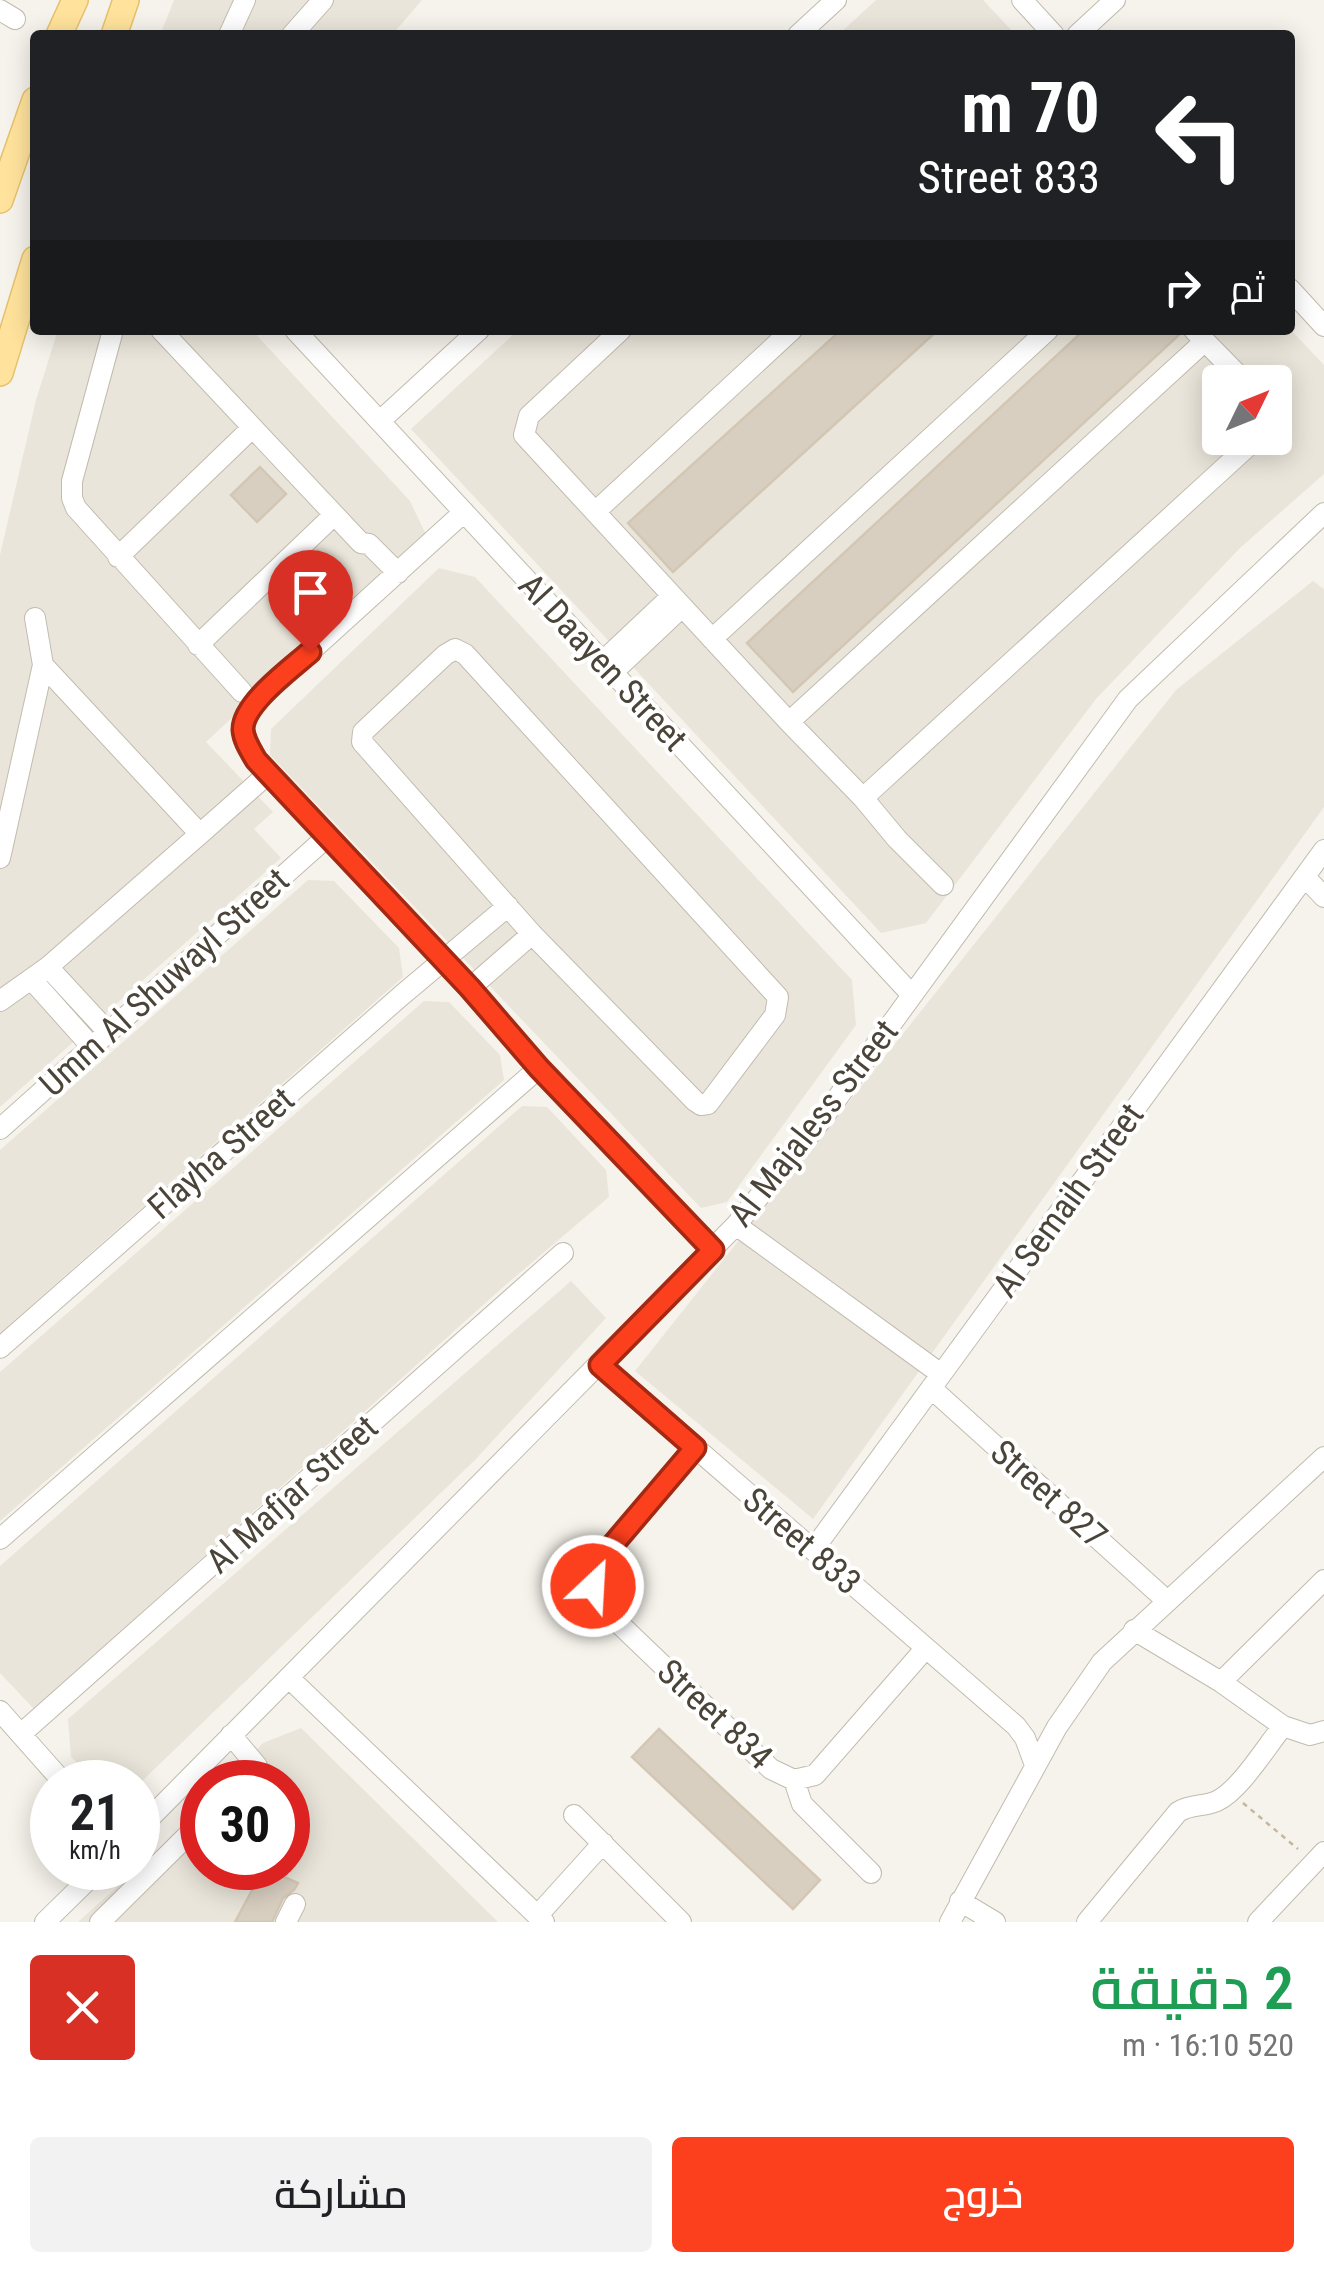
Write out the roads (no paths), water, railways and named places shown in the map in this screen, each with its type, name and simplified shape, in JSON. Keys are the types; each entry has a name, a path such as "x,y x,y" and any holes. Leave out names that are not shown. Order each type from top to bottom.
{"main road":[{"path":"61,30 75,0"},
{"path":"116,30 126,0"},
{"path":"0,200 30,114"},
{"path":"0,374 30,275"}],"street":[{"path":"232,30 245,0"},
{"path":"296,30 323,0"},
{"path":"803,30 836,0"},
{"path":"1022,0 1049,30"},
{"path":"1082,30 1115,0"},
{"path":"1295,294 1324,326"},
{"path":"112,335 70,488 76,508 242,692"},
{"path":"166,335 361,543 370,544 393,578"},
{"name":"Al Daayen Street","path":"299,335 911,994"},
{"path":"380,421 474,335"},
{"path":"617,335 529,416 524,428 528,442 943,885"},
{"path":"595,512 787,335"},
{"path":"712,639 1043,335"},
{"path":"789,722 1200,335 1229,365"},
{"path":"118,557 252,428"},
{"path":"862,798 1238,455"},
{"path":"464,512 259,698 245,717 246,742 256,760 470,988 539,1068 713,1250"},
{"name":"Al Majaless Street","path":"160,1808 736,1225 798,1150 1128,700 1324,513"},
{"path":"198,645 334,515"},
{"path":"607,668 677,601"},
{"path":"0,858 43,666 35,618"},
{"path":"454,649 466,654 775,992 778,1009 712,1100 701,1105 508,906 362,742 364,732 444,654 454,649"},
{"path":"43,666 200,834"},
{"path":"0,1001 40,974 269,773"},
{"name":"Umm Al Shuwayl Street","path":"0,1129 328,836"},
{"name":"Al Semaih Street","path":"813,1550 1324,850"},
{"path":"1305,876 1324,897"},
{"name":"Flayha Street","path":"0,1348 402,994 508,906"},
{"path":"470,988 532,934"},
{"path":"40,974 108,1032"},
{"path":"40,974 92,1046"},
{"path":"0,1539 539,1068"},
{"name":"Street 827","path":"736,1225 936,1381 1166,1600"},
{"name":"Al Mafjar Street","path":"21,1734 562,1253"},
{"name":"Street 833","path":"600,1365 1005,1716 1025,1738 1035,1765"},
{"name":"Street 834","path":"695,1448 599,1561 592,1574 593,1586 608,1612 771,1769 794,1780 806,1780 822,1769 924,1649"},
{"path":"950,1922 1057,1727 1102,1662 1324,1457"},
{"path":"1222,1682 1324,1580"},
{"path":"1134,1630 1222,1682 1282,1726 1310,1735 1324,1730"},
{"path":"288,1678 541,1919 604,1843"},
{"path":"0,1711 44,1760"},
{"name":"Street 833","path":"1005,1716 1031,1726 1057,1727"},
{"path":"1087,1922 1178,1812 1187,1806 1211,1804 1230,1792 1282,1726"},
{"path":"231,1736 252,1760"},
{"path":"794,1780 802,1804 870,1873"},
{"path":"574,1814 680,1922"},
{"path":"100,1922 180,1843"},
{"path":"1258,1922 1319,1857"},
{"path":"45,1922 78,1890"},
{"path":"960,1901 996,1922"}]}
